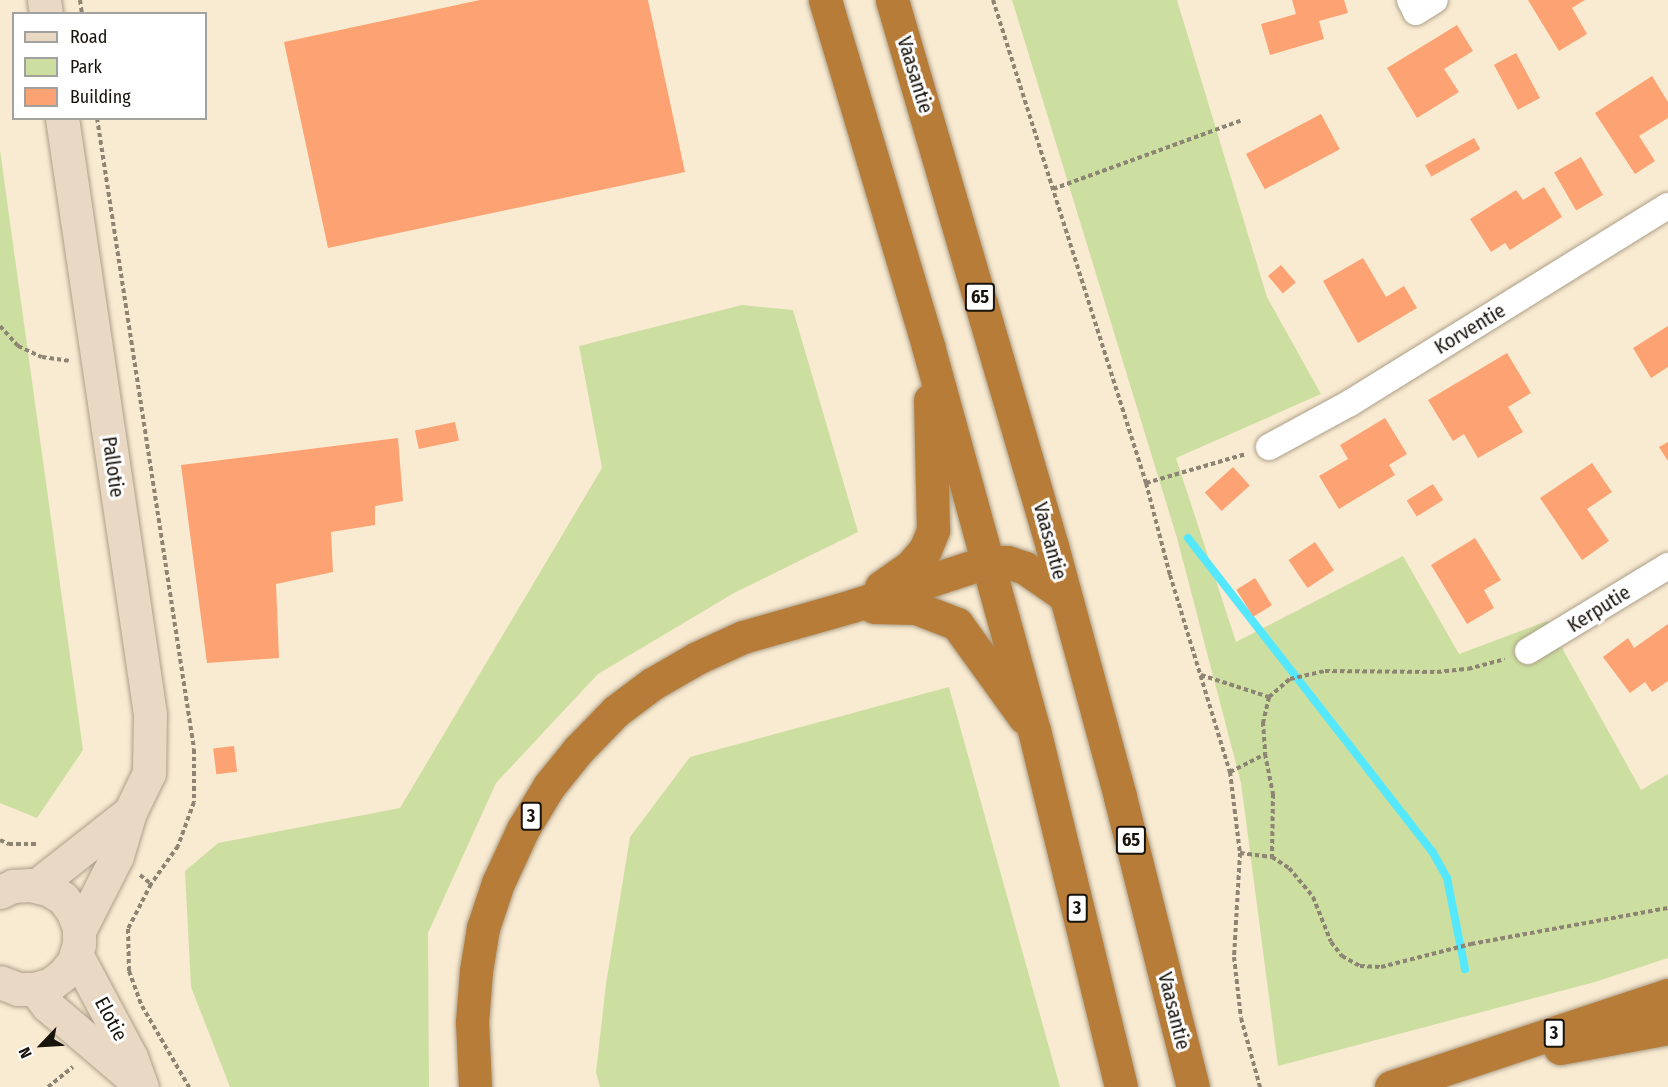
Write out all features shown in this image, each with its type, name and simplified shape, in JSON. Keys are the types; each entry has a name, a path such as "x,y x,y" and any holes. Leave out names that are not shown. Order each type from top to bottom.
{"highway":[{"path":"825,0 928,346 1034,729"},
{"name":"Vaasantie","path":"892,0 1026,454 1120,797 1193,1087"},
{"path":"852,606 910,567 924,550 933,530 928,346"},
{"path":"852,606 987,562 1007,562 1025,568 1064,595"},
{"name":"3","path":"475,1087 472,1022 483,928 498,883 523,829 549,786 579,749 616,711 652,684 697,658 743,638 852,606 916,608 957,624 1034,729 1121,1087"},
{"name":"3","path":"1391,1087 1668,995"},
{"path":"1441,1071 1668,1028"}],"street":[{"name":"Pallotie","path":"35,989 51,984 64,974 117,856 130,812 149,773 150,714 62,120"},
{"name":"Korventie","path":"1269,447 1350,403 1668,206"},
{"name":"Kerputie","path":"1528,651 1668,566"},
{"name":"Pallotie","path":"11,888 130,812"},
{"name":"Elotie","path":"11,888 48,889 63,898 73,912 77,943 131,1057 141,1086"},
{"path":"0,982 18,989 35,989"},
{"name":"Elotie","path":"35,989 48,1006 141,1086"}],"path":[{"path":"993,0 1146,483 1230,772 1240,853 1234,957 1241,1018 1260,1087"},
{"path":"1053,189 1243,120"},
{"path":"0,326 18,346 42,357 72,361"},
{"path":"1146,483 1269,447"},
{"path":"1272,857 1273,794 1265,754 1263,722 1269,697 1290,680 1302,674 1325,670 1437,672 1468,669 1528,651"},
{"path":"1200,675 1269,697"},
{"path":"1230,772 1265,754"},
{"path":"1240,853 1272,857 1289,868 1313,897 1331,942 1342,956 1360,966 1381,967 1471,944 1668,908"}],"green space":[{"path":"1012,0 1177,0 1267,297 1321,394 1176,458 1236,642 1403,556 1459,654 1547,621 1641,790 1668,774 1668,958 1595,982 1278,1066 1241,783 1177,538"},
{"path":"0,150 83,750 37,818 0,803"},
{"path":"742,305 793,310 858,532 734,593 598,674 496,783 428,933 429,1087 230,1087 191,987 185,871 218,843 400,808 602,468 579,346"},
{"path":"949,687 1060,1087 600,1087 596,1072 606,984 630,837 690,757"}],"building":[{"path":"480,0 648,0 685,172 328,248 284,42"},
{"path":"1292,0 1344,0 1348,13 1319,21 1324,39 1270,55 1261,24 1296,14"},
{"path":"1528,0 1585,0 1572,8 1587,34 1559,51"},
{"path":"1457,25 1473,51 1444,69 1459,92 1417,118 1387,68"},
{"path":"1516,53 1540,98 1518,110 1494,65"},
{"path":"1652,76 1668,102 1668,118 1639,136 1655,161 1635,174 1595,113"},
{"path":"1321,114 1340,149 1265,189 1246,154"},
{"path":"1474,138 1480,149 1431,177 1425,165"},
{"path":"1581,157 1603,195 1576,211 1554,172"},
{"path":"1544,187 1562,217 1510,250 1505,243 1491,252 1470,219 1516,190 1523,200"},
{"path":"1363,258 1386,297 1404,286 1417,308 1358,343 1323,281"},
{"path":"1281,265 1296,283 1283,294 1268,276"},
{"path":"1668,326 1668,367 1651,378 1633,348"},
{"path":"1507,353 1531,393 1508,407 1523,432 1478,458 1464,434 1453,441 1428,400"},
{"path":"1385,418 1407,454 1389,465 1395,475 1339,509 1319,476 1348,459 1340,445"},
{"path":"455,422 459,441 419,449 415,431"},
{"path":"398,438 403,501 375,506 375,525 331,532 333,572 276,584 279,658 207,663 181,465"},
{"path":"1668,442 1668,461 1659,447"},
{"path":"1592,463 1612,492 1587,509 1609,541 1582,560 1540,498"},
{"path":"1233,467 1250,486 1221,511 1205,492"},
{"path":"1433,484 1443,500 1417,517 1407,500"},
{"path":"1475,538 1501,580 1484,590 1494,608 1467,624 1431,565"},
{"path":"1315,542 1334,570 1307,588 1288,560"},
{"path":"1255,578 1272,605 1253,617 1236,590"},
{"path":"1668,624 1668,681 1652,692 1645,682 1630,693 1603,657 1628,638 1634,648"},
{"path":"234,746 237,772 216,774 213,749"}],"waterway":[{"path":"1188,538 1432,851 1447,878 1465,969"}]}
